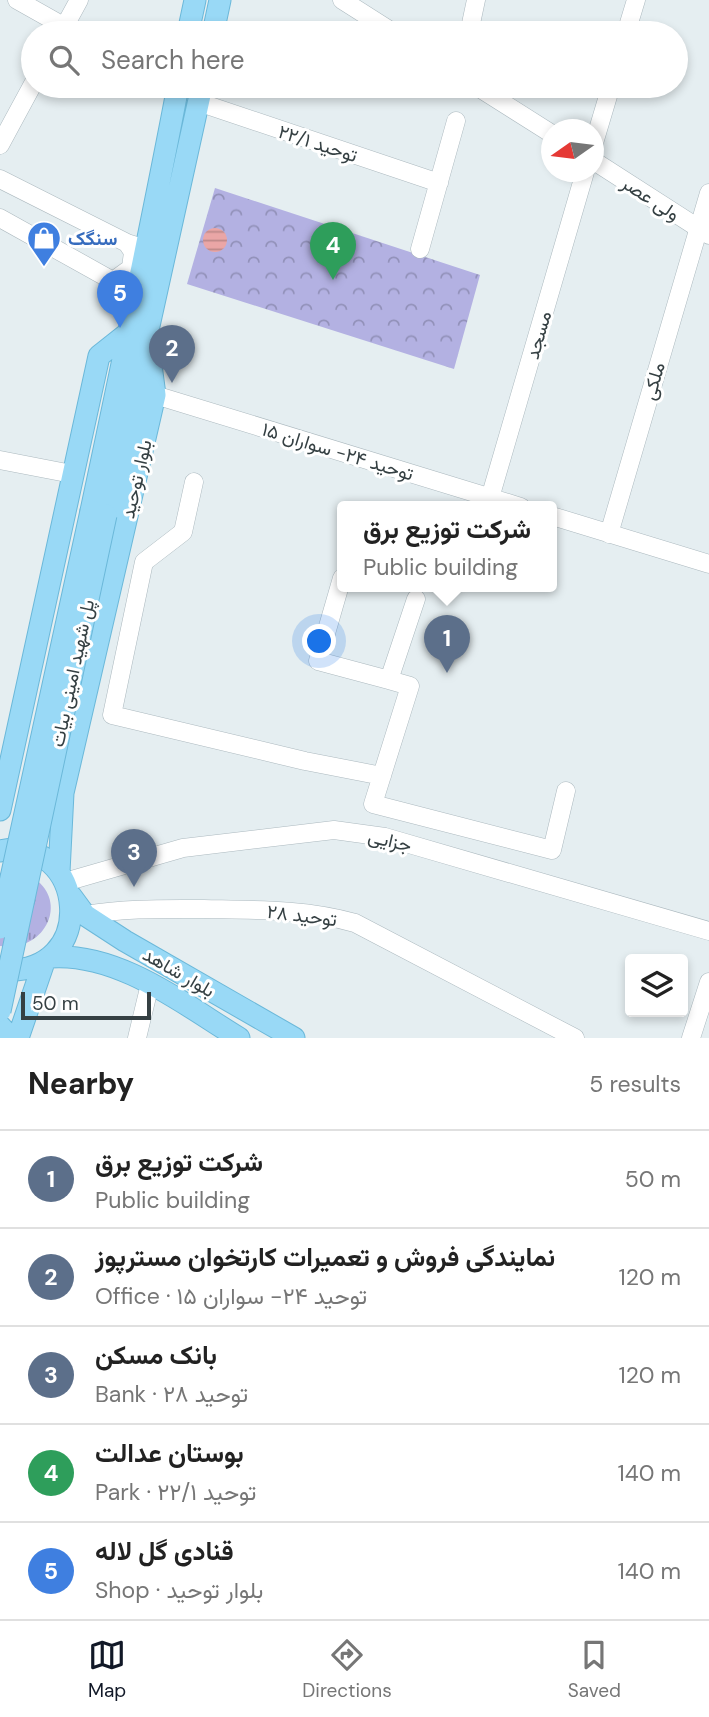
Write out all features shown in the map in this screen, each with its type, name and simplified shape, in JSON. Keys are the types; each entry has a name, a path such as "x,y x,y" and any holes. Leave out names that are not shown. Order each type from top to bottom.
{"main road":[{"path":"191,21 195,0"},
{"path":"216,21 220,0"},
{"name":"بلوار توحید","path":"47,959 67,936 71,923 65,883 64,793 155,395 138,334 137,290 176,98"},
{"name":"بلوار توحید","path":"138,334 199,98"},
{"path":"0,810 99,356 138,334"},
{"name":"پل شهید امینی بیات","path":"0,928 138,334"},
{"name":"پل شهید امینی بیات","path":"0,1011 98,513"},
{"path":"8,778 12,789 31,802 43,803 64,793"},
{"path":"0,851 19,850 34,854 48,861 65,883"},
{"name":"بلوار شاهد","path":"65,883 85,915 121,939 294,1038"},
{"path":"113,967 102,960 98,947 104,939 121,939"},
{"name":"بلوار شاهد","path":"0,970 30,968 47,959 69,956 113,967 149,984 239,1038"},
{"path":"18,1038 47,959"},
{"path":"0,1026 11,1038"}],"street":[{"path":"17,0 49,21"},
{"path":"68,21 79,0"},
{"path":"342,0 375,21"},
{"path":"472,21 476,0"},
{"path":"630,21 636,0"},
{"path":"0,145 26,98"},
{"name":"توحید ۲۲/۱","path":"211,98 439,183"},
{"path":"495,98 541,128"},
{"path":"601,119 607,98"},
{"path":"420,249 456,121"},
{"name":"ولی عصر","path":"604,168 703,231"},
{"path":"0,179 127,243 147,249"},
{"name":"مسجد","path":"490,498 582,182"},
{"name":"ملکی","path":"609,534 703,231 709,193"},
{"path":"0,218 113,281 137,290"},
{"path":"113,281 131,268 133,252 127,243"},
{"name":"توحید ۲۴- سواران ۱۵","path":"155,395 500,501"},
{"path":"0,460 72,474"},
{"path":"194,482 183,532 144,562 112,715 304,761 382,776"},
{"path":"557,518 709,564"},
{"path":"118,555 144,562"},
{"path":"338,592 318,660 410,686 373,804 552,850 566,792"},
{"path":"389,680 416,599"},
{"name":"جزایی","path":"65,883 183,848 334,830 385,837 709,931"},
{"name":"توحید ۲۸","path":"85,915 122,909 279,910 330,916 355,923 575,1038"},
{"path":"691,1038 709,982"},
{"path":"137,1038 149,984"}],"green space":[{"path":"215,188 480,275 454,369 187,284"},
{"path":"6,871 32,877 50,898 48,923 30,941 16,946 0,946 0,873"}],"shaded area":[{"path":"215,228 223,232 227,240 223,248 215,252 207,248 203,240 207,232"}],"place":[{"name":"سنگک","path":"44,268"},
{"name":"بوستان عدالت","path":"333,280"},
{"name":"قنادی گل لاله","path":"120,328"},
{"name":"نمایندگی فروش و تعمیرات کارتخوان مسترپوز","path":"172,383"},
{"name":"شرکت توزیع برق","path":"447,673"},
{"name":"بانک مسکن","path":"134,887"}]}
